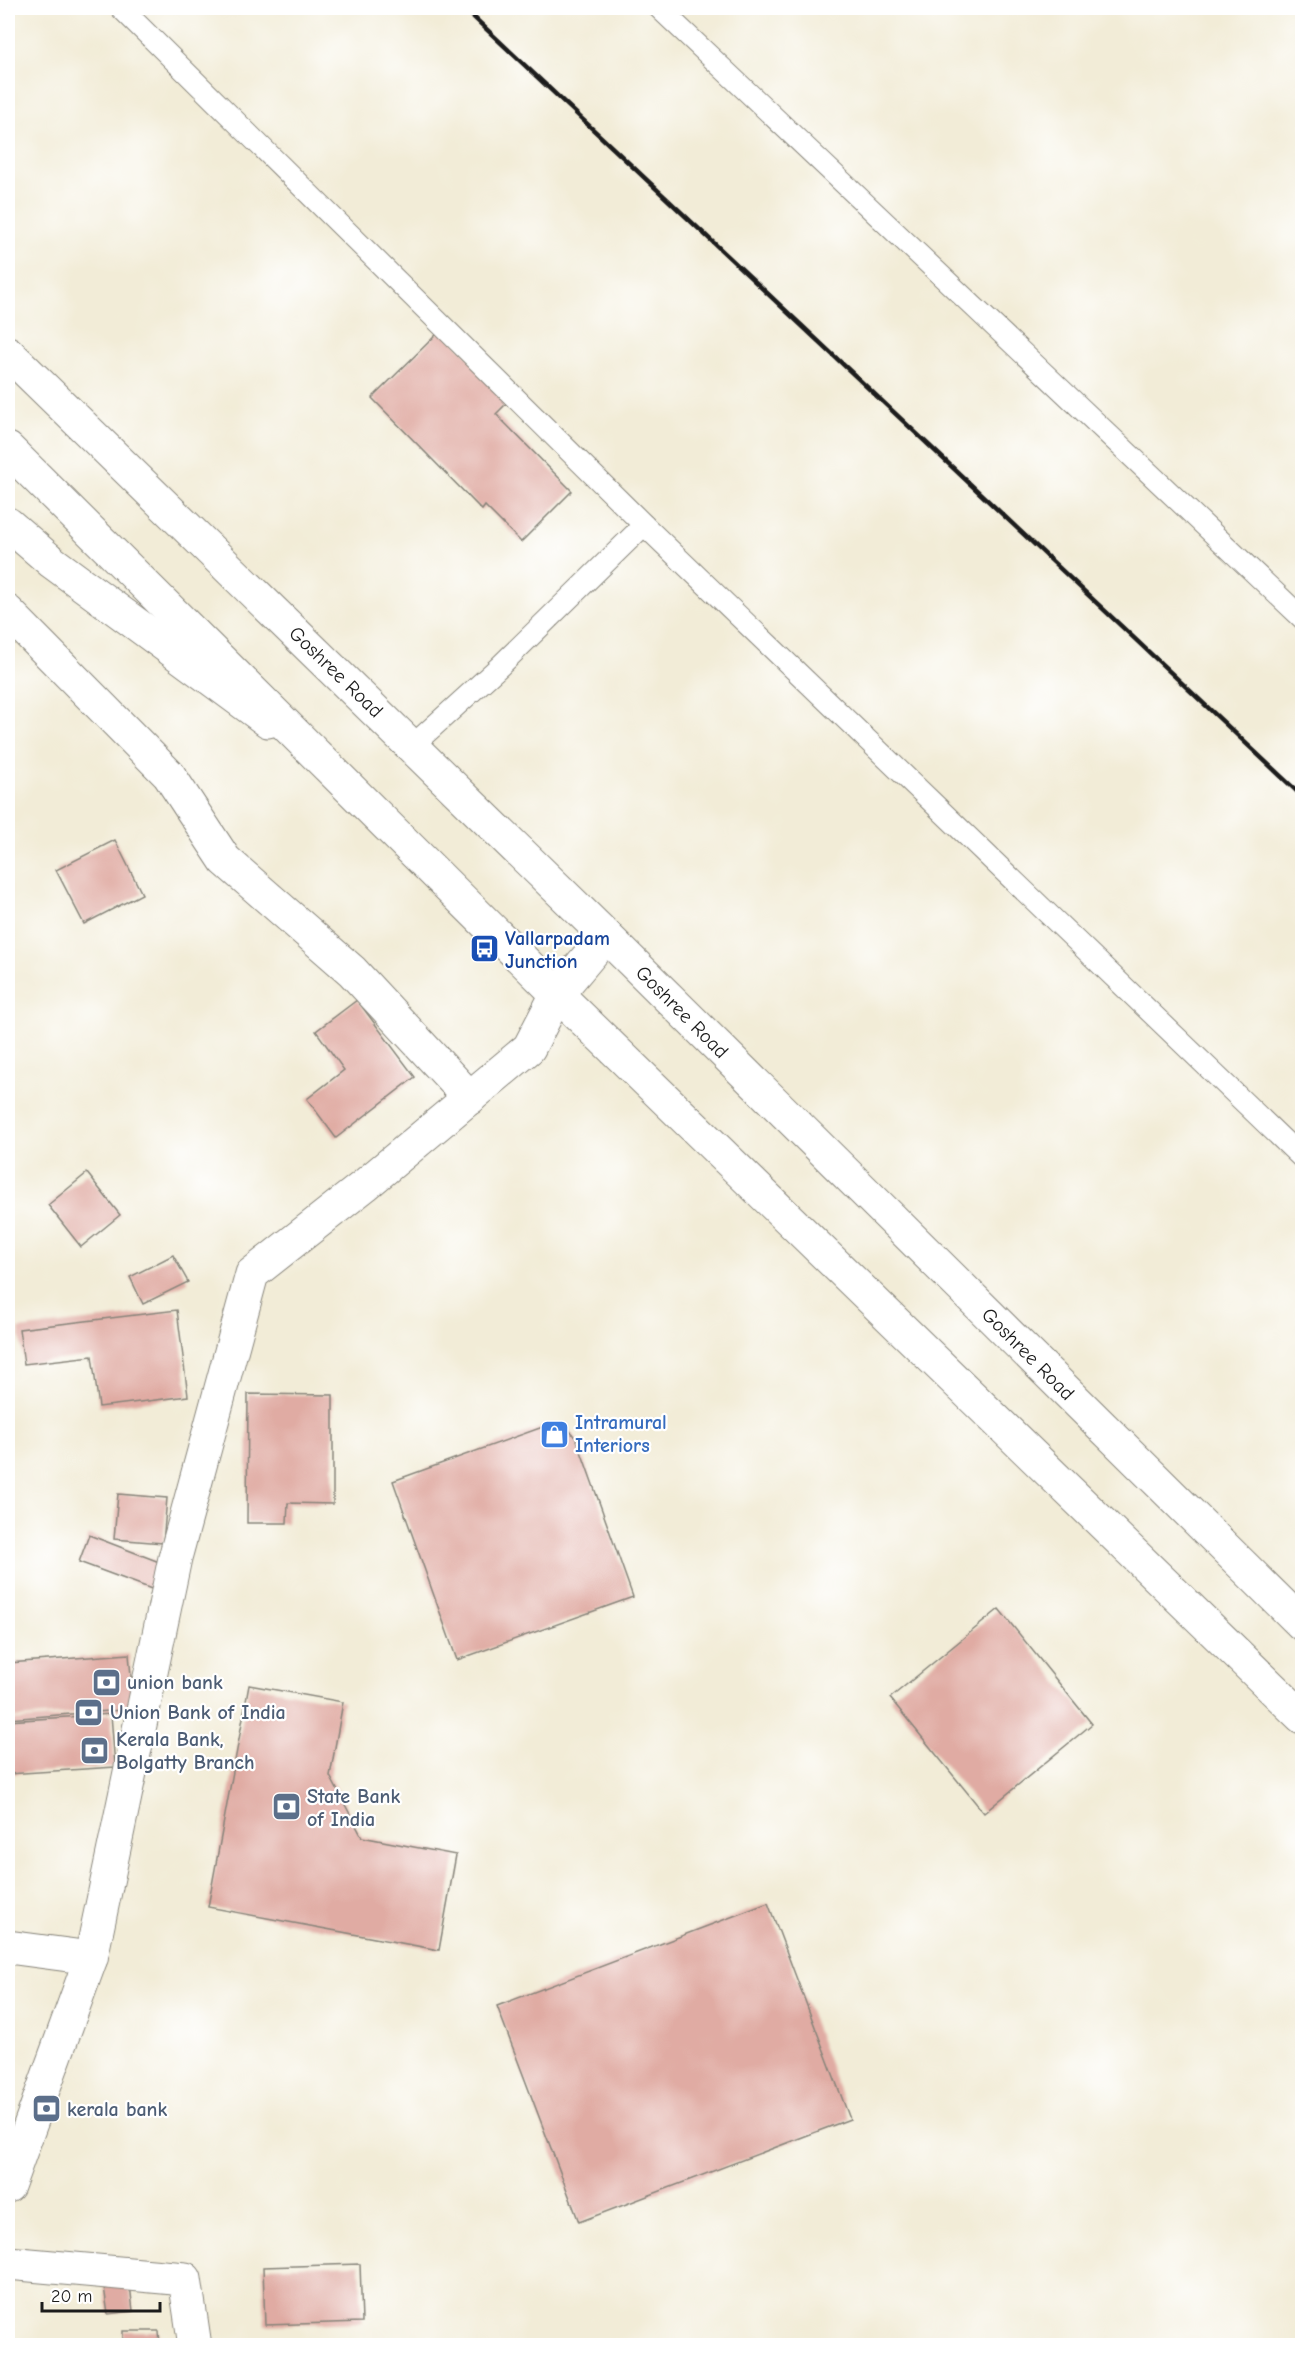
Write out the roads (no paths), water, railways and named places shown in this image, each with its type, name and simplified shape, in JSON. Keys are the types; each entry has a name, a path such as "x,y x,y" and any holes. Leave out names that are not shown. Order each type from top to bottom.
{"main road":[{"name":"Goshree Road","path":"8,353 606,936 1302,1624"},
{"path":"8,449 557,994 1302,1718"},
{"path":"8,524 52,562 323,761"},
{"path":"8,612 169,776 225,860 352,971 470,1098"},
{"path":"8,2186 91,1958 176,1558 252,1274 470,1098 528,1048 557,994 606,936"},
{"path":"8,1947 91,1958"},
{"path":"8,2263 185,2279 195,2346"}],"lane":[{"path":"120,8 644,525 1302,1158"},
{"path":"658,8 1302,618"},
{"path":"412,746 500,666 644,525"}],"railway":[{"path":"464,8 1302,796"}],"place":[{"name":"Vallarpadam Junction","path":"484,949"},
{"name":"Intramural Interiors","path":"554,1434"},
{"name":"union bank","path":"106,1682"},
{"name":"Union Bank of India","path":"89,1712"},
{"name":"Kerala Bank, Bolgatty Branch","path":"95,1751"},
{"name":"State Bank of India","path":"286,1807"},
{"name":"kerala bank","path":"46,2109"}]}
